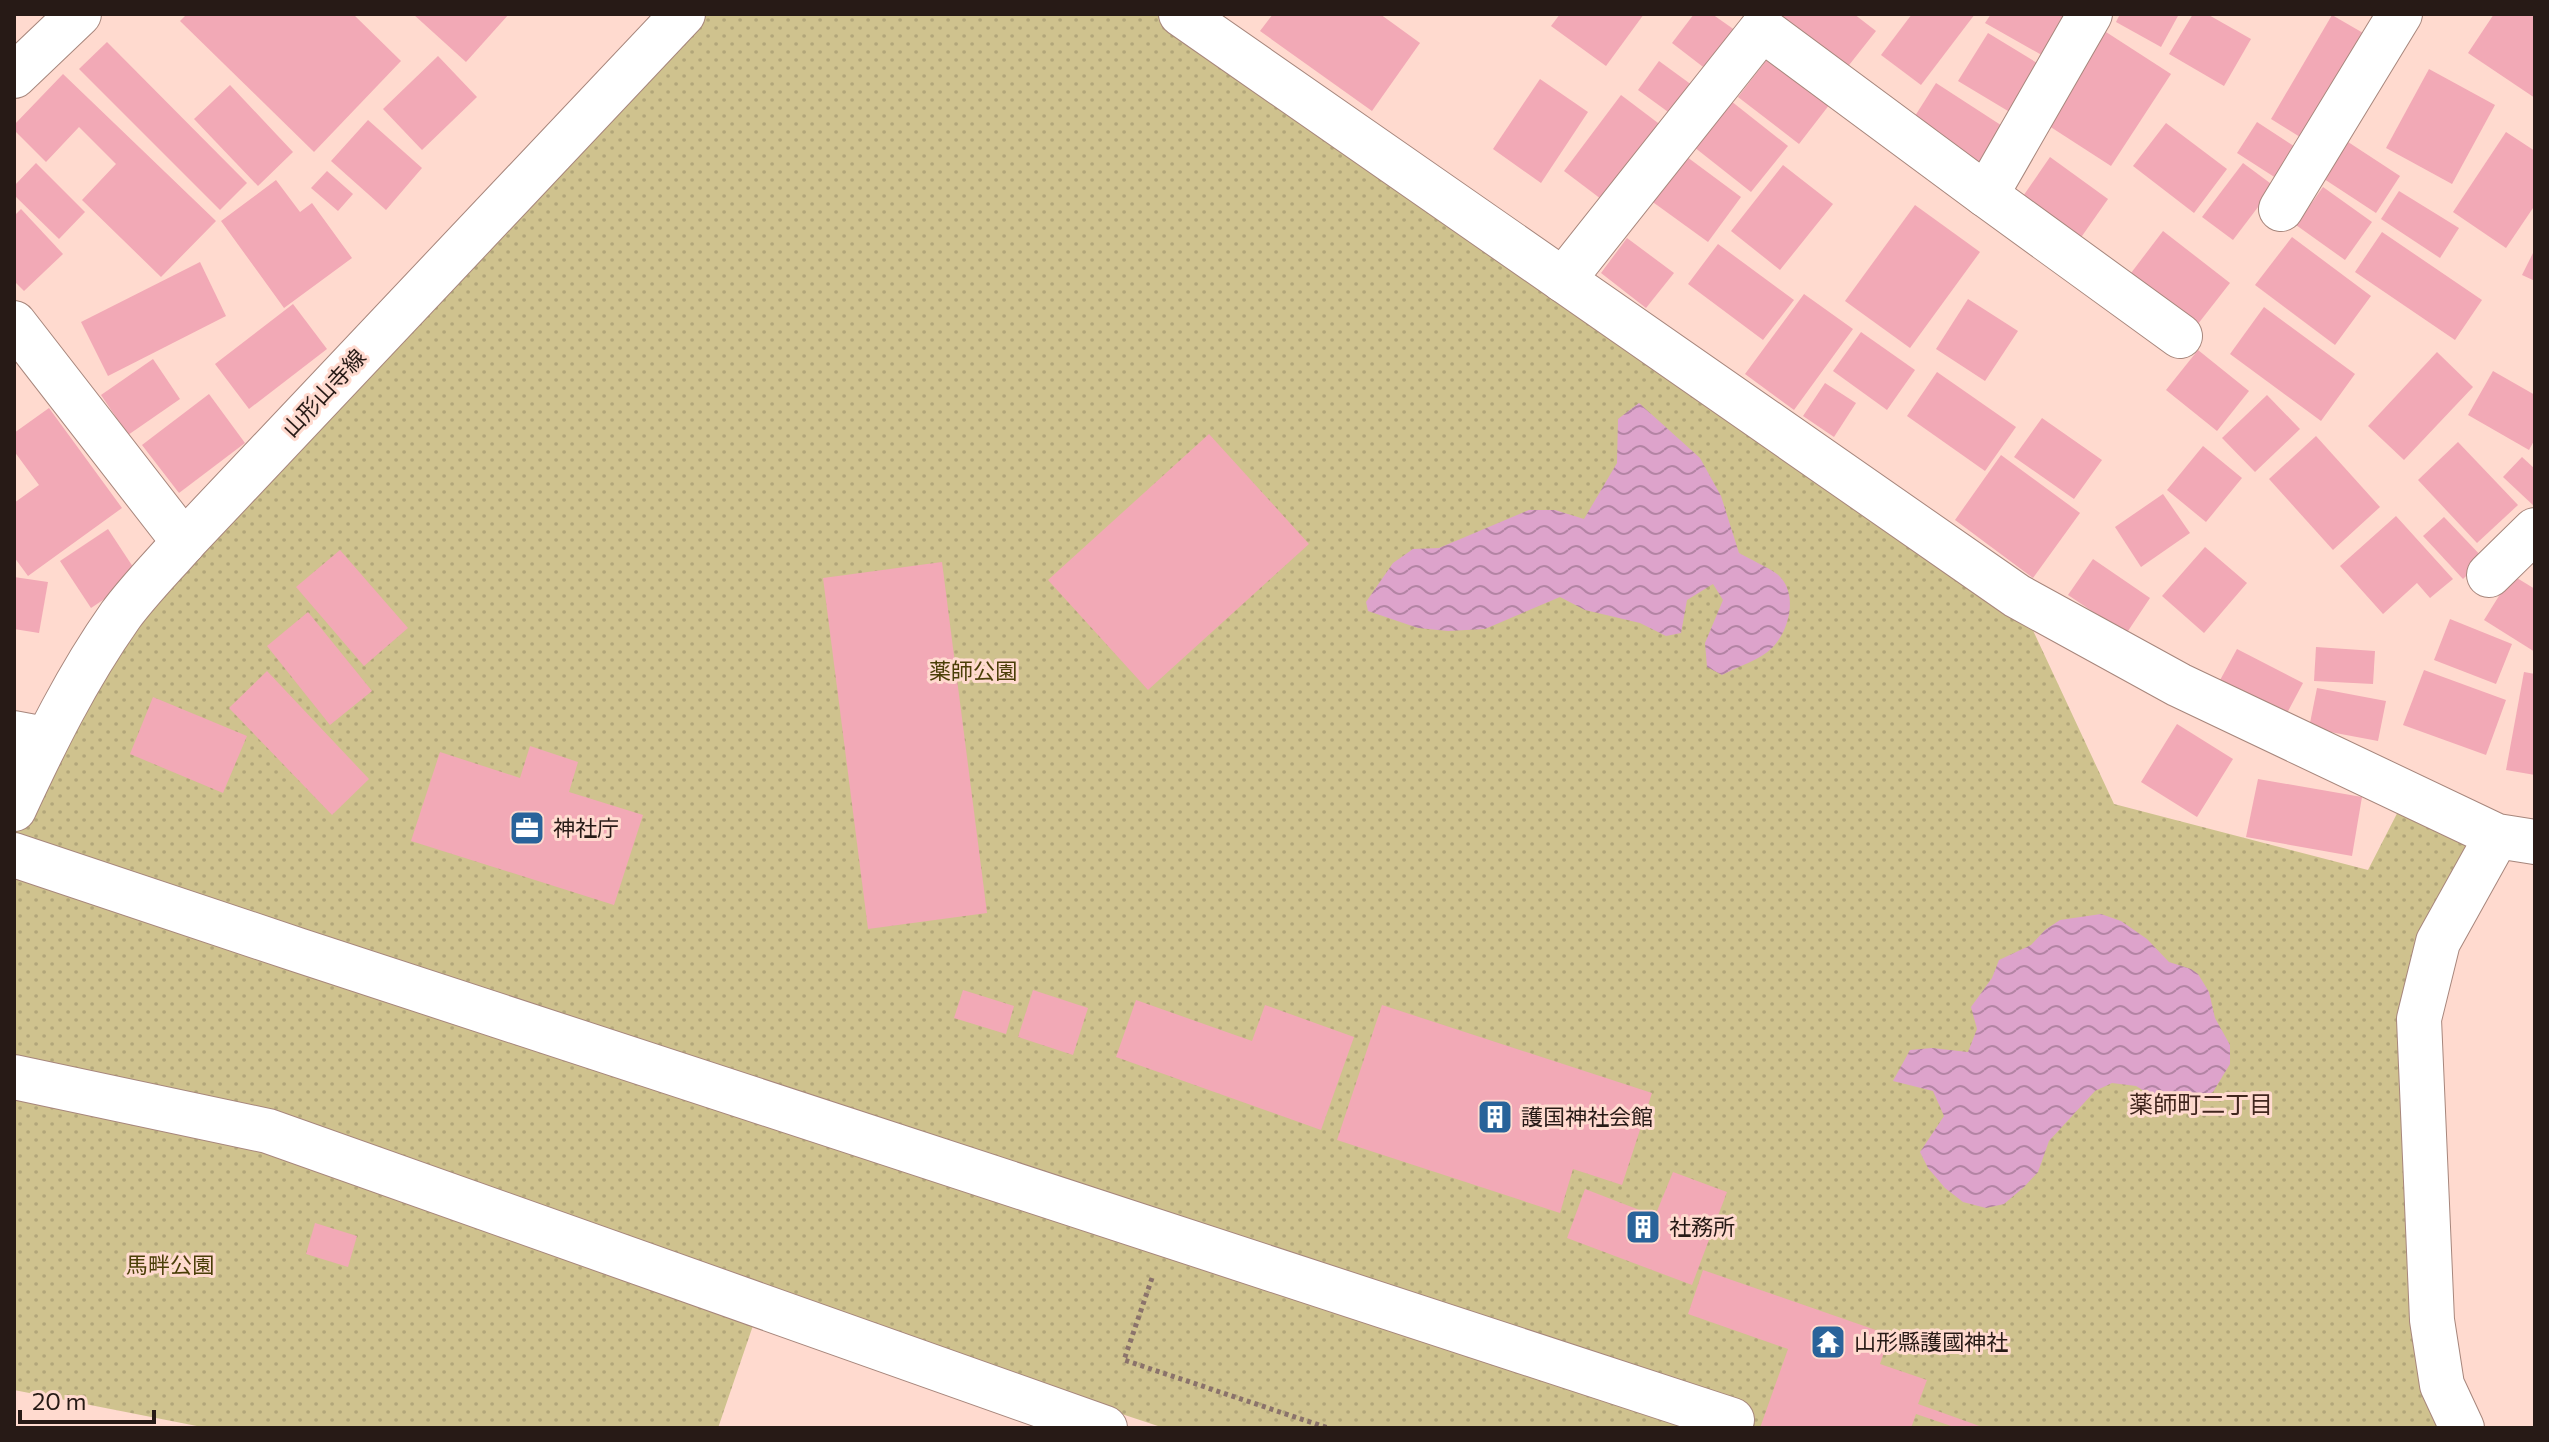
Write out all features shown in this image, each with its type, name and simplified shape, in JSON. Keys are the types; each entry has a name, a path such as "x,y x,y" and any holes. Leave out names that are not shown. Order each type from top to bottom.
{"street":[{"path":"14,76 79,14"},
{"path":"1181,14 2017,596 2179,685 2516,839 2438,942 2419,1019 2432,1320 2442,1385 2462,1428"},
{"path":"1986,195 2090,14"},
{"path":"2281,209 2400,14"},
{"name":"山形山寺線","path":"14,809 30,736 74,687 121,614 666,20"},
{"path":"1563,280 1762,29 2180,336"},
{"path":"14,323 184,542"},
{"path":"2489,575 2535,530"},
{"path":"14,855 1732,1420"},
{"path":"14,1077 268,1131 1105,1428"}],"path":[{"path":"1167,1235 1124,1360 1328,1428"}],"green space":[{"name":"薬師公園","path":"683,14 1181,14 2017,596 2114,804 2368,870 2407,794 2497,836 2419,1019 2462,1428 1164,1428 323,1149 760,1305 718,1428 207,1428 14,1390 14,809 184,542"}],"water":[{"path":"1639,403 1700,458 1721,496 1739,553 1773,571 1784,582 1790,611 1778,640 1767,652 1722,675 1707,667 1705,643 1723,600 1713,584 1687,600 1681,633 1666,636 1640,623 1585,610 1560,597 1485,629 1448,631 1418,628 1368,611 1366,602 1393,563 1413,549 1439,548 1529,510 1555,510 1584,519 1617,463 1618,419"},
{"path":"2101,914 2121,921 2147,939 2169,962 2198,974 2209,992 2215,1018 2230,1045 2230,1064 2213,1092 2194,1101 2151,1095 2136,1086 2112,1083 2095,1091 2049,1141 2038,1172 2004,1204 1986,1208 1963,1202 1945,1188 1928,1168 1920,1152 1944,1116 1933,1091 1893,1081 1910,1050 1932,1048 1968,1052 1977,1029 1971,1007 1992,978 1999,960 2031,945 2060,920"}],"building":[{"path":"187,14 353,14 401,61 314,152 180,21"},
{"path":"413,14 509,14 466,62"},
{"path":"1273,14 1380,14 1420,43 1372,111 1260,31"},
{"path":"1560,14 1644,14 1606,66 1551,26"},
{"path":"1694,14 1712,14 1739,33 1711,73 1672,43"},
{"path":"1772,14 1854,14 1876,31 1842,74"},
{"path":"1912,14 1975,14 1921,85 1881,55"},
{"path":"1991,14 2072,14 2047,58 1985,23"},
{"path":"2120,14 2179,14 2161,47 2116,22"},
{"path":"2193,14 2207,14 2251,39 2224,86 2169,54"},
{"path":"2494,14 2535,14 2535,98 2468,53"},
{"path":"2332,15 2370,37 2308,142 2271,119"},
{"path":"2106,32 2171,74 2111,166 2046,124"},
{"path":"1988,33 2042,66 2013,114 1958,81"},
{"path":"107,42 247,183 220,210 79,69"},
{"path":"1772,53 1833,100 1799,144 1738,97"},
{"path":"438,56 477,97 422,150 383,109"},
{"path":"1659,61 1696,88 1675,117 1638,90"},
{"path":"2429,69 2495,105 2452,184 2386,148"},
{"path":"63,74 216,221 161,277 82,200 116,164 79,127 46,162 14,130 14,125"},
{"path":"1540,79 1588,112 1541,183 1493,149"},
{"path":"1936,83 2010,131 1982,174 1908,127"},
{"path":"230,85 293,152 258,186 194,119"},
{"path":"1621,95 1666,129 1609,205 1564,171"},
{"path":"1731,101 1788,146 1751,192 1694,147"},
{"path":"368,120 422,168 386,210 331,161"},
{"path":"2257,122 2300,150 2279,180 2237,153"},
{"path":"2166,123 2227,169 2194,213 2133,166"},
{"path":"2506,132 2535,151 2535,205 2506,248 2453,212"},
{"path":"2342,138 2400,176 2376,213 2318,175"},
{"path":"1683,154 1741,197 1708,242 1650,200"},
{"path":"2050,157 2108,199 2075,246 2017,205"},
{"path":"36,163 85,212 59,239 14,195 14,186"},
{"path":"2243,163 2274,186 2233,240 2202,217"},
{"path":"1783,165 1833,204 1780,270 1731,231"},
{"path":"327,171 353,194 338,211 311,188"},
{"path":"276,180 300,212 312,203 352,258 284,308 221,221"},
{"path":"2323,187 2372,222 2345,260 2296,225"},
{"path":"2399,191 2459,228 2440,258 2381,219"},
{"path":"1915,205 1980,252 1910,348 1845,301"},
{"path":"21,209 63,254 24,291 14,281 14,216"},
{"path":"2163,231 2230,283 2194,329 2128,277"},
{"path":"2382,232 2482,300 2455,340 2355,272"},
{"path":"2292,237 2371,296 2335,345 2255,285"},
{"path":"1627,238 1674,273 1646,308 1601,273"},
{"path":"1718,244 1794,300 1763,340 1688,284"},
{"path":"2535,249 2535,281 2522,275"},
{"path":"200,262 226,316 108,376 81,322"},
{"path":"1804,294 1853,329 1794,410 1745,374"},
{"path":"1968,299 2018,331 1985,381 1936,349"},
{"path":"293,304 327,349 249,409 215,364"},
{"path":"2264,307 2355,374 2321,421 2230,354"},
{"path":"1861,332 1915,370 1887,410 1833,371"},
{"path":"2198,350 2249,391 2217,431 2166,390"},
{"path":"2437,352 2473,387 2404,460 2368,426"},
{"path":"153,359 180,399 128,435 101,395"},
{"path":"2493,371 2535,395 2535,439 2529,450 2468,415"},
{"path":"1937,372 2016,427 1985,471 1907,416"},
{"path":"1825,383 1856,403 1834,437 1803,416"},
{"path":"209,394 245,443 179,493 142,445"},
{"path":"2267,395 2300,429 2255,472 2222,438"},
{"path":"49,408 122,508 28,576 14,557 14,503 39,485 14,451 14,433"},
{"path":"2042,418 2102,460 2074,499 2014,457"},
{"path":"1209,434 1309,544 1148,690 1048,580"},
{"path":"2316,436 2380,507 2333,550 2269,479"},
{"path":"2458,442 2518,505 2477,543 2418,480"},
{"path":"2203,446 2242,478 2206,522 2167,490"},
{"path":"2001,455 2080,513 2033,578 1955,520"},
{"path":"2522,457 2535,469 2535,507 2503,477"},
{"path":"2163,494 2190,533 2141,567 2115,527"},
{"path":"2396,516 2453,579 2430,598 2417,583 2383,614 2340,566"},
{"path":"2444,517 2484,559 2463,579 2423,536"},
{"path":"108,529 139,576 91,608 60,561"},
{"path":"2205,547 2247,583 2204,633 2162,596"},
{"path":"340,550 408,628 364,666 296,587"},
{"path":"2093,559 2150,598 2126,634 2068,595"},
{"path":"942,562 987,913 868,929 823,578"},
{"path":"2512,575 2535,589 2535,652 2484,620"},
{"path":"14,577 48,582 39,633 14,629"},
{"path":"308,612 372,691 330,725 267,646"},
{"path":"2450,619 2512,644 2496,684 2434,660"},
{"path":"2316,647 2375,651 2373,684 2314,681"},
{"path":"2237,649 2303,683 2285,717 2219,682"},
{"path":"2424,670 2506,700 2486,755 2403,725"},
{"path":"267,671 369,779 332,815 229,708"},
{"path":"2524,672 2535,674 2535,775 2506,770"},
{"path":"2317,688 2386,701 2378,741 2309,728"},
{"path":"153,697 247,736 223,793 130,754"},
{"path":"2177,724 2233,759 2197,817 2141,782"},
{"name":"神社庁","path":"530,746 578,762 569,792 643,815 614,905 411,841 440,752 520,778"},
{"path":"2258,779 2362,797 2352,856 2246,837"},
{"path":"963,990 1014,1006 1006,1034 954,1018"},
{"path":"1033,990 1088,1008 1073,1055 1018,1037"},
{"path":"1136,1000 1252,1041 1265,1005 1354,1037 1321,1130 1116,1057"},
{"name":"護国神社会館","path":"1382,1005 1652,1093 1622,1185 1573,1169 1560,1213 1337,1140"},
{"name":"社務所","path":"1673,1172 1727,1192 1692,1285 1567,1238 1585,1189 1655,1216"},
{"path":"315,1223 357,1236 348,1267 306,1254"},
{"name":"山形縣護國神社","path":"1703,1270 1890,1335 1880,1364 1927,1380 1918,1404 1985,1428 1957,1428 1916,1414 1911,1428 1760,1428 1788,1349 1688,1314"}],"place":[{"name":"神社庁","path":"527,828"},
{"name":"護国神社会館","path":"1495,1117"},
{"name":"社務所","path":"1643,1227"},
{"name":"山形縣護國神社","path":"1828,1342"}],"district":[{"name":"薬師町二丁目","path":"2201,1105"}],"park label":[{"name":"馬畔公園","path":"170,1265"}]}
